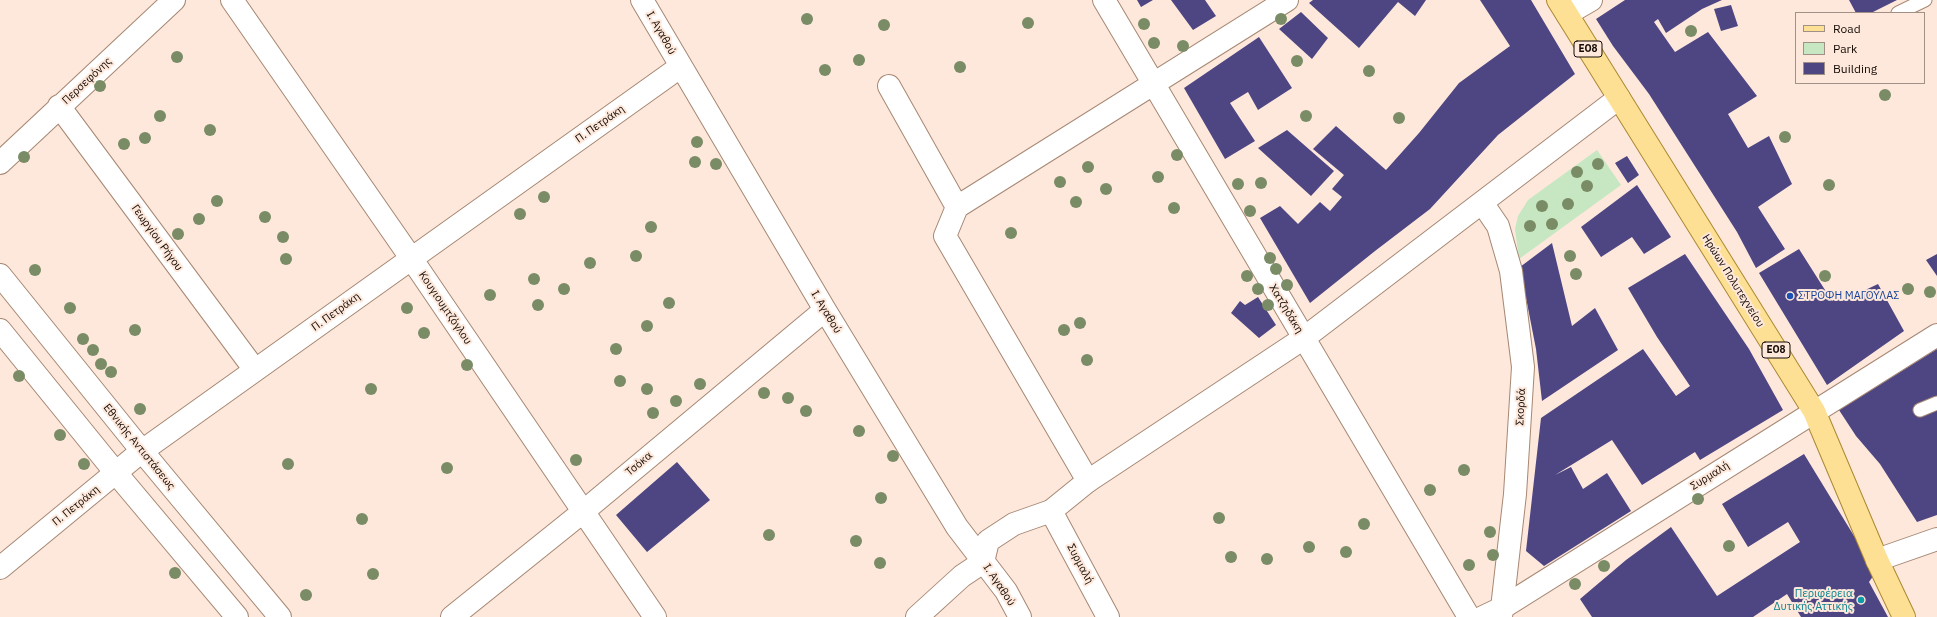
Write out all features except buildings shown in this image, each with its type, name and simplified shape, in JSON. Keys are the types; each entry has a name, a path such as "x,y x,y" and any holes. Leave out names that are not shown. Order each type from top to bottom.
{"main road":[{"name":"Ηρώων Πολυτεχνείου","path":"1562,7 1814,411 1877,560 1904,617"}],"street":[{"name":"Περσεφόνης","path":"0,163 174,0"},
{"name":"Κουγιουμτζόγλου","path":"232,0 411,258 655,617"},
{"name":"Ι. Αγαθού","path":"642,0 680,68 957,527 1006,592 1020,617"},
{"name":"Χατζηδάκη","path":"1104,0 1469,617"},
{"path":"1088,481 945,236 957,207 1287,0"},
{"path":"1562,7 1590,0"},
{"name":"Π. Πετράκη","path":"0,568 142,451 411,258 680,68"},
{"path":"890,86 957,207"},
{"path":"918,617 962,576 983,562 988,541 1014,524 1051,511 1088,481 1304,338 1483,204 1619,98"},
{"name":"Γεωργίου Ρήγου","path":"60,106 255,370"},
{"name":"Σκορδά","path":"1483,204 1498,226 1511,271 1523,367 1515,494 1495,614"},
{"name":"Εθνικής Αντιστάσεως","path":"0,275 142,451 280,617"},
{"name":"Τσόκα","path":"452,617 584,511 825,310"},
{"path":"0,330 116,473 237,617"},
{"name":"Συρμαλή","path":"1495,614 1814,411 1937,335"},
{"name":"Συρμαλή","path":"1051,511 1108,617"},
{"path":"1877,560 1937,539"}],"lane":[{"path":"1900,12 1925,0"},
{"path":"1920,410 1937,403"}],"green space":[{"path":"1597,150 1621,185 1519,259 1515,229 1518,216 1528,200"}],"place":[{"name":"ΣΤΡΟΦΗ ΜΑΓΟΥΛΑΣ","path":"1790,296"},
{"name":"Περιφέρεια Δυτικής Αττικής","path":"1861,600"}]}
